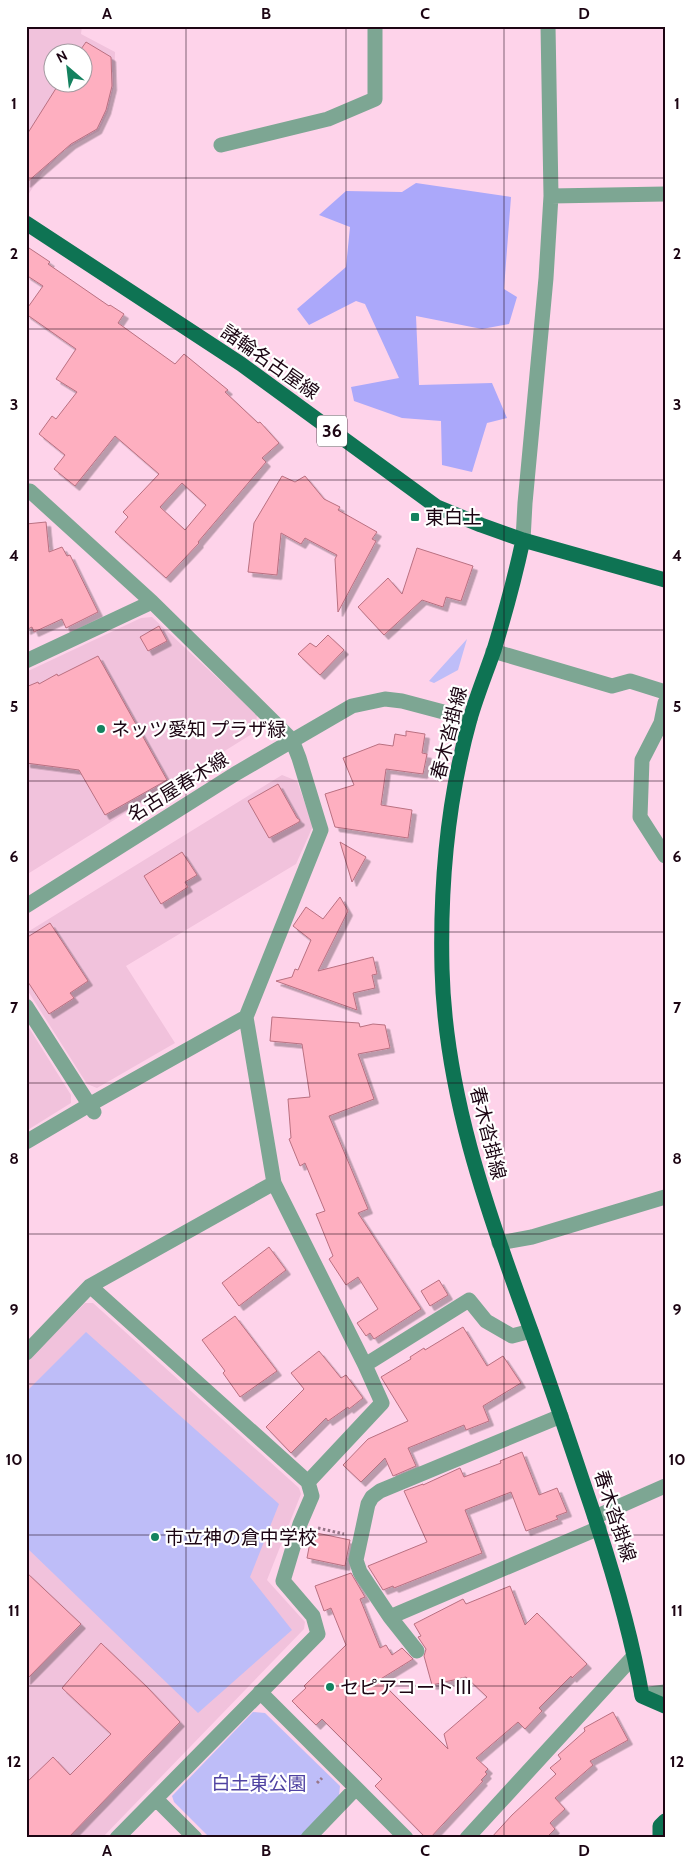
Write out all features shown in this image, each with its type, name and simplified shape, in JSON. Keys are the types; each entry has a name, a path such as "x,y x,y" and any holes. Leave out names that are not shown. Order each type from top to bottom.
{"main road":[{"name":"諸輪名古屋線","path":"26,223 241,364 438,507 481,526 523,540 665,580"},
{"name":"春木沓掛線","path":"523,540 493,652 470,719 456,785 449,832 444,888 442,969 448,1046 456,1092 476,1169 499,1243 561,1416 615,1579 642,1695"},
{"path":"642,1695 665,1706"},
{"path":"660,1838 660,1826 665,1822"}],"street":[{"path":"221,145 328,119 375,99 375,26"},
{"path":"523,540 546,278 551,196 548,26"},
{"path":"551,196 665,194"},
{"path":"26,491 30,491 152,602 292,740 304,770 321,830 246,1017 274,1183 382,1402 308,1482"},
{"path":"26,660 152,602"},
{"path":"493,652 612,686 630,681 665,692"},
{"name":"名古屋春木線","path":"26,906 236,774 352,706 385,699 402,701 470,719"},
{"path":"665,703 661,723 642,760 640,817 665,856"},
{"path":"26,1006 92,1108"},
{"path":"26,1142 92,1108 246,1017"},
{"path":"26,1353 90,1286 274,1183"},
{"path":"499,1243 532,1237 665,1197"},
{"path":"90,1286 308,1482 312,1496 300,1524 283,1580 312,1616 318,1634 117,1838"},
{"path":"365,1365 469,1300 486,1321 512,1336 531,1331"},
{"path":"417,1651 390,1617 360,1572 356,1560 368,1504 372,1497 380,1491 561,1416"},
{"path":"390,1617 597,1522 665,1486"},
{"path":"467,1838 633,1657"},
{"path":"260,1692 406,1838"},
{"path":"642,1695 665,1692"},
{"path":"308,1838 356,1788"},
{"path":"156,1799 195,1838"}],"path":[{"path":"300,1524 361,1538"}],"shaded area":[{"path":"26,26 82,26 81,34 115,52 114,86 108,112 99,131 65,150 43,172 26,198"},
{"path":"416,183 511,197 504,289 517,297 509,324 482,329 416,316 419,385 492,383 507,418 487,423 472,472 442,465 441,421 402,418 354,401 351,387 399,378 365,304 356,301 309,325 297,309 346,267 350,227 319,215 346,191 402,192"},
{"path":"152,617 257,715 255,732 26,875 26,672 141,618"},
{"path":"282,775 297,781 313,826 296,864 126,966 175,1043 97,1088 87,1084 26,988 26,933"},
{"path":"26,1023 71,1095 71,1103 26,1131"},
{"name":"市立神の倉中学校","path":"85,1303 93,1303 299,1488 301,1494 267,1580 305,1622 304,1629 102,1838 26,1838 26,1362"}],"green space":[{"path":"467,639 458,670 434,683 429,681"},
{"path":"86,1332 279,1504 250,1577 292,1630 198,1713 26,1547 26,1392"},
{"name":"白土東公園","path":"253,1712 265,1713 340,1786 339,1796 300,1838 210,1838 174,1802 172,1796"}],"building":[{"path":"92,46 111,57 112,86 106,110 97,129 71,144 26,183 26,136 54,92 92,92"},
{"path":"26,246 50,262 48,264 109,306 124,314 118,323 175,364 184,354 228,390 225,392 258,423 260,422 279,443 262,458 266,462 199,543 166,578 115,532 128,517 123,512 159,474 115,436 75,486 54,469 65,455 39,434 52,416 56,419 77,392 56,379 76,349 26,314 26,310 43,286 26,275","holes":["182,483 206,505 185,530 160,507"]},
{"path":"282,476 295,482 305,476 324,499 340,507 338,510 377,532 372,539 376,541 338,612 335,559 337,555 305,538 301,544 281,533 277,575 248,572 254,523"},
{"path":"46,522 49,552 62,547 67,556 70,555 98,612 66,628 62,619 34,632 32,627 26,630 26,524"},
{"path":"417,548 473,566 461,601 446,597 443,607 422,600 384,635 358,607 388,578 402,594"},
{"path":"159,626 167,641 148,651 140,637"},
{"path":"328,635 344,650 320,675 298,654 310,643 316,647"},
{"path":"98,656 167,780 105,815 79,770 26,763 26,687 38,682 39,684 57,674 58,676"},
{"path":"406,731 425,734 422,753 427,754 423,774 386,769 381,805 412,810 408,838 335,827 325,794 354,785 343,758 379,744 393,746 395,734 406,736"},
{"path":"278,784 297,818 300,820 269,838 248,801"},
{"path":"340,842 366,857 352,882"},
{"path":"182,852 197,875 185,882 188,887 161,904 144,876"},
{"path":"340,897 348,911 318,971 373,957 377,974 372,975 375,988 353,993 357,1010 276,981 292,977 295,969 298,970 311,940 293,926 306,907 323,919"},
{"path":"50,923 88,981 70,993 74,998 49,1014 26,979 26,938"},
{"path":"272,1017 359,1023 360,1027 373,1024 385,1025 390,1048 358,1054 374,1099 329,1116 368,1209 358,1213 421,1309 374,1339 370,1333 366,1336 357,1323 378,1309 358,1277 346,1285 329,1259 333,1256 316,1214 325,1211 305,1163 300,1166 289,1139 291,1138 288,1099 310,1097 302,1044 270,1041"},
{"path":"269,1247 286,1270 239,1306 222,1283"},
{"path":"439,1280 448,1295 430,1306 421,1291"},
{"path":"235,1316 277,1371 240,1397 223,1373 225,1371 202,1340"},
{"path":"463,1327 487,1366 503,1356 521,1383 483,1406 489,1421 466,1430 464,1425 408,1448 416,1466 393,1476 385,1458 361,1482 343,1465 368,1439 408,1421 381,1377 411,1359 410,1357 424,1348 425,1350"},
{"path":"319,1351 341,1378 346,1375 363,1398 349,1409 348,1407 328,1421 326,1418 291,1453 266,1427 304,1389 291,1373"},
{"path":"522,1452 539,1495 557,1488 567,1512 556,1516 558,1519 526,1531 511,1492 465,1510 482,1553 394,1588 393,1586 383,1590 368,1566 427,1542 404,1491 423,1485 460,1468 464,1477 501,1463 500,1461"},
{"path":"312,1532 350,1540 345,1566 307,1558"},
{"path":"26,1572 81,1624 26,1680"},
{"path":"351,1573 365,1597 360,1599 380,1648 386,1645 392,1655 402,1648 413,1659 379,1680 448,1749 444,1734 487,1697 466,1677 432,1685 424,1656 426,1649 418,1637 421,1636 414,1624 463,1599 466,1604 510,1586 525,1625 537,1613 587,1664 572,1678 571,1676 539,1708 542,1711 525,1729 518,1722 476,1758 488,1769 485,1772 487,1774 481,1780 483,1781 430,1838 426,1838 375,1786 382,1779 322,1719 316,1725 292,1701 306,1688 304,1686 346,1645 331,1608 324,1611 315,1586"},
{"path":"101,1643 180,1722 68,1838 26,1838 26,1783 53,1757 70,1775 111,1734 62,1688"},
{"path":"613,1712 628,1740 590,1761 593,1765 555,1798 565,1809 550,1823 555,1829 546,1838 491,1838 512,1815 556,1774 550,1768 561,1759 558,1755 585,1731 584,1728"}],"place":[{"name":"東白土","path":"415,517"},
{"name":"ネッツ愛知 プラザ緑","path":"101,729"},
{"name":"市立神の倉中学校","path":"155,1537"},
{"name":"セピアコートⅢ","path":"330,1687"}]}
